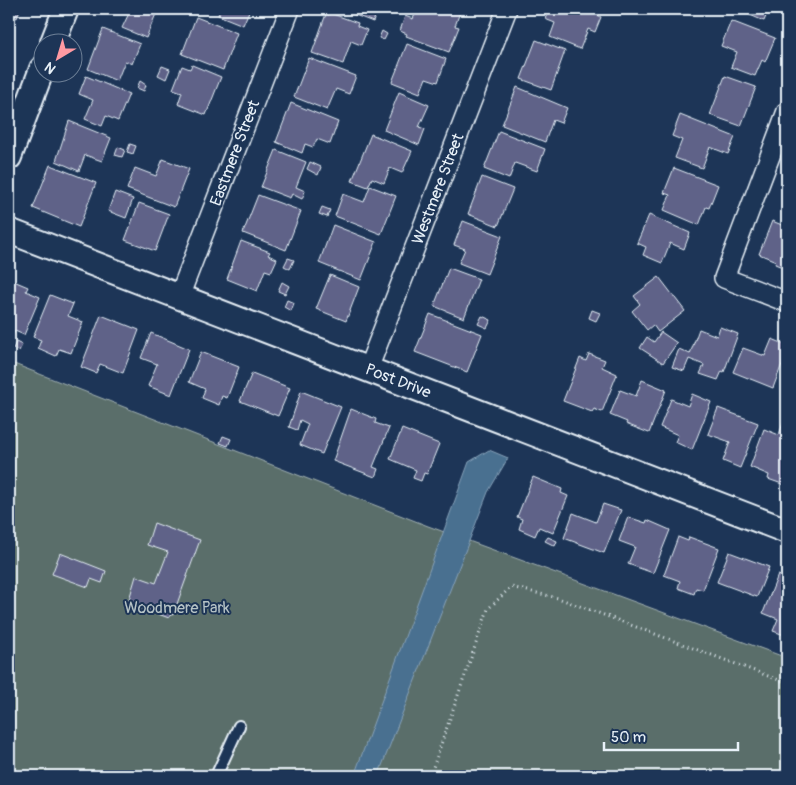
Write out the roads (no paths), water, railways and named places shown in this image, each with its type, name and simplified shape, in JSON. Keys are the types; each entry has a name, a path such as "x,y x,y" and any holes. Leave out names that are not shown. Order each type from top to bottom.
{"street":[{"path":"57,32 66,9"},
{"name":"Eastmere Street","path":"179,297 290,9"},
{"name":"Westmere Street","path":"368,369 507,9"},
{"path":"9,157 37,82"},
{"path":"787,110 724,278 787,302"},
{"name":"Post Drive","path":"9,232 434,394 787,532"}],"lane":[{"path":"216,776 239,726"}],"water":[{"path":"489,450 508,458 488,492 378,776 354,776 469,462"}],"park label":[{"name":"Woodmere Park","path":"177,608"}]}
